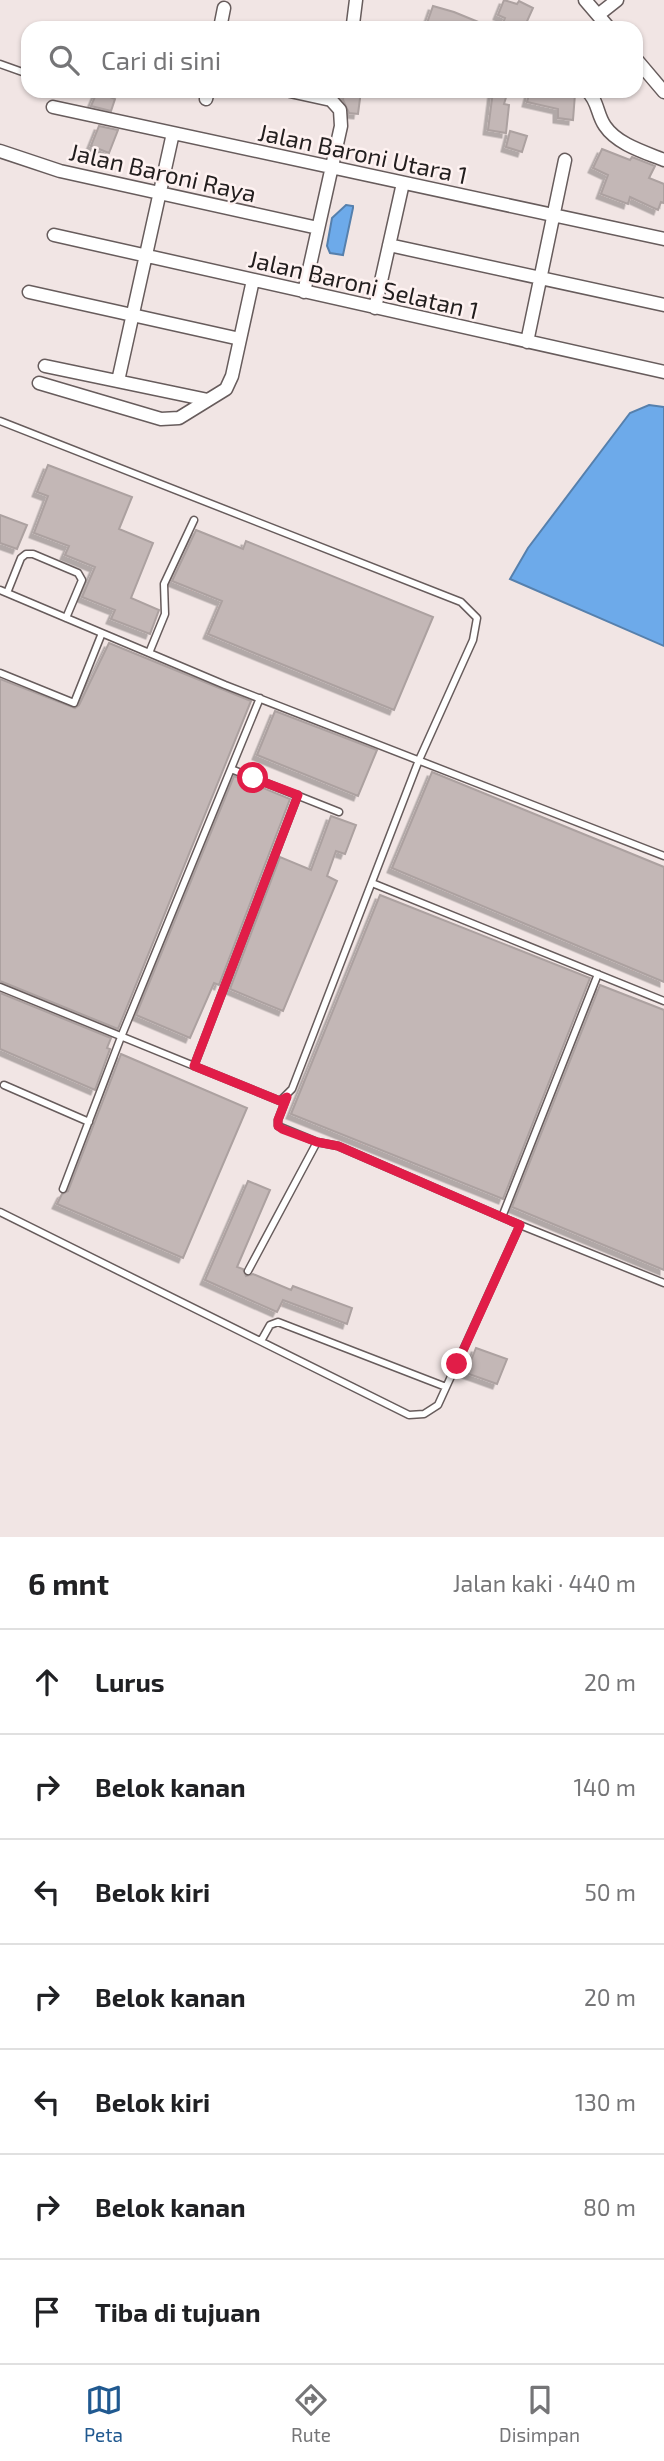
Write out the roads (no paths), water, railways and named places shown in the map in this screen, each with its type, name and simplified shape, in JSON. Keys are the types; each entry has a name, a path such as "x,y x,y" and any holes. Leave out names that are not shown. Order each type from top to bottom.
{"street":[{"path":"354,21 356,0"},
{"path":"585,0 603,21"},
{"path":"598,15 617,0"},
{"path":"221,21 224,8"},
{"path":"643,67 664,92"},
{"path":"304,292 341,127 340,110 331,100 322,98"},
{"path":"594,98 606,129 629,145 664,160"},
{"name":"Jalan Baroni Utara 1","path":"53,107 664,240"},
{"path":"118,381 173,133"},
{"name":"Jalan Baroni Raya","path":"0,151 60,171 318,228"},
{"path":"527,342 565,160"},
{"path":"375,308 403,183"},
{"name":"Jalan Baroni Selatan 1","path":"54,235 664,372"},
{"path":"389,245 664,305"},
{"path":"39,383 161,419 179,418 226,389 232,376 253,280"},
{"path":"29,292 240,339"},
{"path":"45,366 208,400"}],"lane":[{"path":"0,64 21,72"},
{"path":"0,421 461,602 477,618 473,640 419,760 278,1120 278,1126 317,1142 338,1146 520,1225 664,1283"},
{"path":"149,653 165,614 164,584 194,520"},
{"path":"65,618 81,577 78,573 33,554 26,554 3,592 65,618 102,633 149,653 260,698 664,856"},
{"path":"0,673 76,703 102,633"},
{"path":"63,1189 121,1037 260,698"},
{"path":"231,769 340,812"},
{"path":"194,1066 298,795"},
{"path":"372,883 664,1001"},
{"path":"502,1217 598,974"},
{"path":"0,987 280,1101 287,1097"},
{"path":"4,1086 89,1122"},
{"path":"248,1272 317,1142"},
{"path":"0,1212 409,1415 416,1416 438,1405 520,1225"},
{"path":"261,1341 270,1325 278,1322 446,1387"}],"water":[{"path":"346,205 353,208 343,255 330,253 327,246 332,218"},
{"path":"649,405 664,407 664,646 510,579 528,548 630,413"}]}
